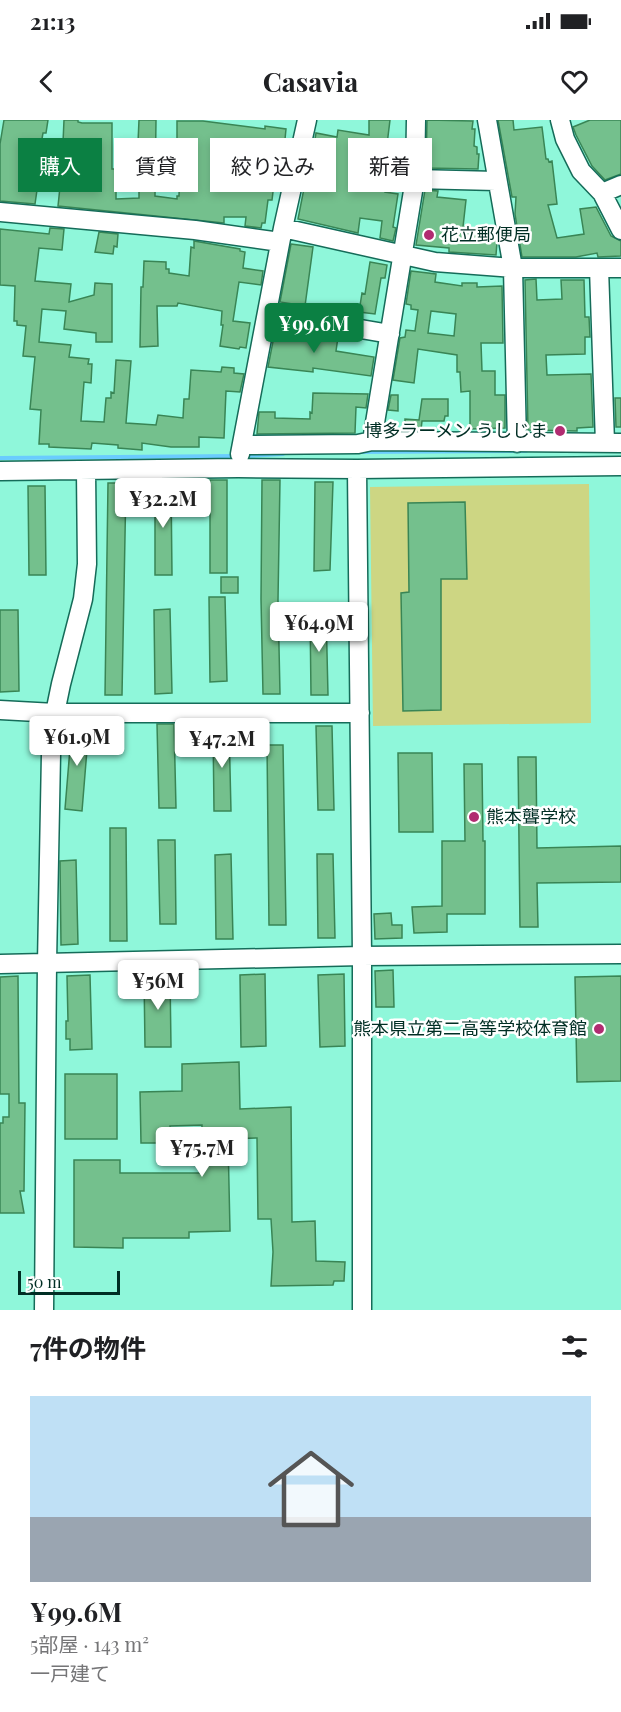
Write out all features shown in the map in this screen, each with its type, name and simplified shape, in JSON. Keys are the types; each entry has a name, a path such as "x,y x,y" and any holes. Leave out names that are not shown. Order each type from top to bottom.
{"street":[{"path":"238,468 282,235 307,120"},
{"path":"416,120 416,138"},
{"path":"487,120 513,268 517,443"},
{"path":"560,120 565,139 580,171 602,193 621,230"},
{"path":"432,179 496,181"},
{"path":"602,193 621,185"},
{"path":"372,441 413,192"},
{"path":"0,212 131,226 282,235 435,262 513,268 621,268"},
{"path":"242,445 358,444 372,441 613,443 599,268"},
{"path":"267,313 390,334"},
{"path":"556,444 557,467"},
{"path":"0,471 621,466"},
{"path":"357,469 362,956 362,1310"},
{"path":"44,1310 51,754 55,713 82,599 87,564 86,471"},
{"path":"0,711 360,713"},
{"path":"0,964 362,956 621,954"}],"green space":[{"path":"589,484 591,723 373,726 370,487"}],"building":[{"path":"4,120 48,120 46,133 43,133 42,138 18,138 18,192 37,192 35,204 0,201 0,144"},
{"path":"64,120 78,120 82,123 112,123 112,169 114,169 116,199 139,198 139,192 155,192 155,196 177,199 179,192 198,192 198,138 177,138 177,121 203,121 265,129 265,126 286,129 285,138 210,138 210,192 273,192 272,200 268,200 265,223 262,223 261,228 245,226 246,217 224,217 224,223 58,206 59,192 102,192 102,138 63,138"},
{"path":"139,120 156,120 156,138 138,138"},
{"path":"369,120 390,120 388,138 348,138 348,192 398,194 393,241 380,238 382,221 360,218 358,233 298,219 303,192 336,192 336,138 315,138 316,133 337,137 338,130 369,135"},
{"path":"427,120 473,121 474,146 477,147 477,154 479,154 478,169 432,168 432,138 427,138"},
{"path":"498,120 513,120 514,130 542,127 546,159 549,162 552,161 557,204 548,205 557,238 584,234 580,209 596,207 611,236 621,241 621,256 598,257 597,253 576,257 522,257 515,214 516,197 512,197"},
{"path":"590,120 621,120 621,174 605,180 592,166 573,127"},
{"path":"432,191 438,191 437,197 466,200 463,227 495,230 497,242 496,255 449,252 449,248 416,245 425,192"},
{"path":"50,228 64,229 62,250 39,248 35,281 71,284 69,302 94,295 95,283 112,284 112,342 96,342 96,333 64,329 66,311 42,309 39,342 71,345 69,357 89,359 88,364 92,364 91,383 84,382 81,421 104,422 106,398 111,398 111,392 114,393 116,360 131,361 126,423 156,425 158,415 183,418 184,399 189,399 191,370 221,372 222,367 234,368 234,373 244,374 240,392 226,391 224,438 199,437 199,447 171,447 142,443 142,450 92,443 91,449 49,447 49,444 39,444 41,410 30,409 35,357 23,356 26,326 17,325 17,321 14,321 15,286 0,285 0,229 49,234"},
{"path":"99,232 118,234 117,247 114,246 113,254 95,252"},
{"path":"194,241 240,249 245,252 243,268 263,271 261,285 239,282 233,321 250,323 246,348 220,346 222,311 178,303 177,306 157,306 158,346 140,347 144,261 166,262 166,269 169,269 169,273 189,276 191,247 194,248"},
{"path":"291,244 313,247 305,306 280,302"},
{"path":"370,262 387,265 385,278 381,278 375,314 359,312 362,293 365,294"},
{"path":"411,271 436,274 435,282 462,286 462,283 477,283 477,287 502,286 503,343 481,343 482,371 495,371 495,395 505,395 505,428 470,429 470,391 461,392 460,372 457,372 457,355 418,349 414,383 393,380 400,338 405,337 406,330 415,331 418,310 411,309 411,305 406,304","holes":["431,311 456,314 454,336 428,333"]},
{"path":"536,279 537,300 562,299 561,280 584,280 585,317 589,317 590,337 585,337 585,354 546,355 547,375 591,374 593,427 577,428 577,431 528,430 525,280"},
{"path":"276,326 338,337 336,351 374,357 371,376 313,368 313,372 268,367"},
{"path":"313,393 368,394 366,408 356,407 355,433 257,434 259,412 275,412 275,418 310,419"},
{"path":"391,395 398,395 398,411 388,410"},
{"path":"615,398 621,398 621,427 616,427"},
{"path":"422,399 448,399 448,416 445,416 444,421 422,421 421,430 405,430 405,419 419,420"},
{"path":"210,480 227,480 227,573 210,573"},
{"path":"262,480 280,480 278,600 280,694 263,694"},
{"path":"315,482 333,482 330,570 314,571"},
{"path":"108,483 126,483 122,695 105,695"},
{"path":"155,483 171,483 172,575 155,575"},
{"path":"28,486 45,486 46,575 29,575"},
{"path":"465,502 467,579 441,579 441,710 403,711 401,593 409,592 408,503"},
{"path":"221,577 238,577 238,593 221,593"},
{"path":"209,597 225,597 227,681 210,682"},
{"path":"170,609 172,693 155,694 154,610"},
{"path":"0,610 18,610 19,691 0,692"},
{"path":"326,610 328,695 311,695 310,611"},
{"path":"72,724 89,725 82,811 65,809"},
{"path":"157,724 174,724 176,808 159,808"},
{"path":"316,726 332,726 334,810 318,810"},
{"path":"213,727 229,727 231,811 214,811"},
{"path":"267,745 283,745 286,925 269,925"},
{"path":"398,753 432,753 433,832 399,832"},
{"path":"518,757 536,757 537,848 621,846 621,882 537,883 538,927 520,927"},
{"path":"464,764 482,764 485,914 447,914 447,932 414,933 412,907 442,906 442,841 465,841"},
{"path":"110,828 126,828 127,941 110,941"},
{"path":"158,840 175,840 176,924 160,924"},
{"path":"231,854 233,939 216,939 215,855"},
{"path":"317,854 333,854 335,938 318,938"},
{"path":"76,860 78,944 61,945 60,861"},
{"path":"391,913 392,925 402,925 402,938 375,939 374,914"},
{"path":"393,970 394,1007 376,1007 375,971"},
{"path":"265,974 266,1046 241,1047 240,975"},
{"path":"344,974 345,1046 320,1047 318,975"},
{"path":"90,975 92,1049 70,1050 70,1039 66,1039 67,976"},
{"path":"144,975 170,975 171,1047 145,1047"},
{"path":"18,976 19,1103 25,1103 24,1191 20,1191 24,1213 0,1213 0,1123 3,1123 3,1117 9,1117 9,1094 0,1094 0,977"},
{"name":"熊本県立第二高等学校体育館","path":"621,976 621,1081 577,1082 575,977"},
{"path":"239,1062 240,1109 291,1107 292,1222 315,1221 316,1261 345,1262 344,1281 334,1281 333,1285 271,1286 273,1252 271,1219 258,1219 257,1138 228,1139 230,1231 189,1232 189,1238 123,1238 123,1248 74,1247 74,1160 120,1160 120,1173 201,1173 202,1125 170,1126 171,1143 141,1143 140,1092 182,1091 182,1064"},
{"path":"65,1074 117,1074 117,1139 65,1139"}],"waterway":[{"path":"357,452 526,451"},
{"path":"246,456 283,454"},
{"path":"0,458 236,456"}],"place":[{"name":"花立郵便局","path":"429,235"},
{"name":"博多ラーメン うしじま","path":"560,431"},
{"name":"熊本聾学校","path":"474,817"},
{"name":"熊本県立第二高等学校体育館","path":"599,1029"}]}
